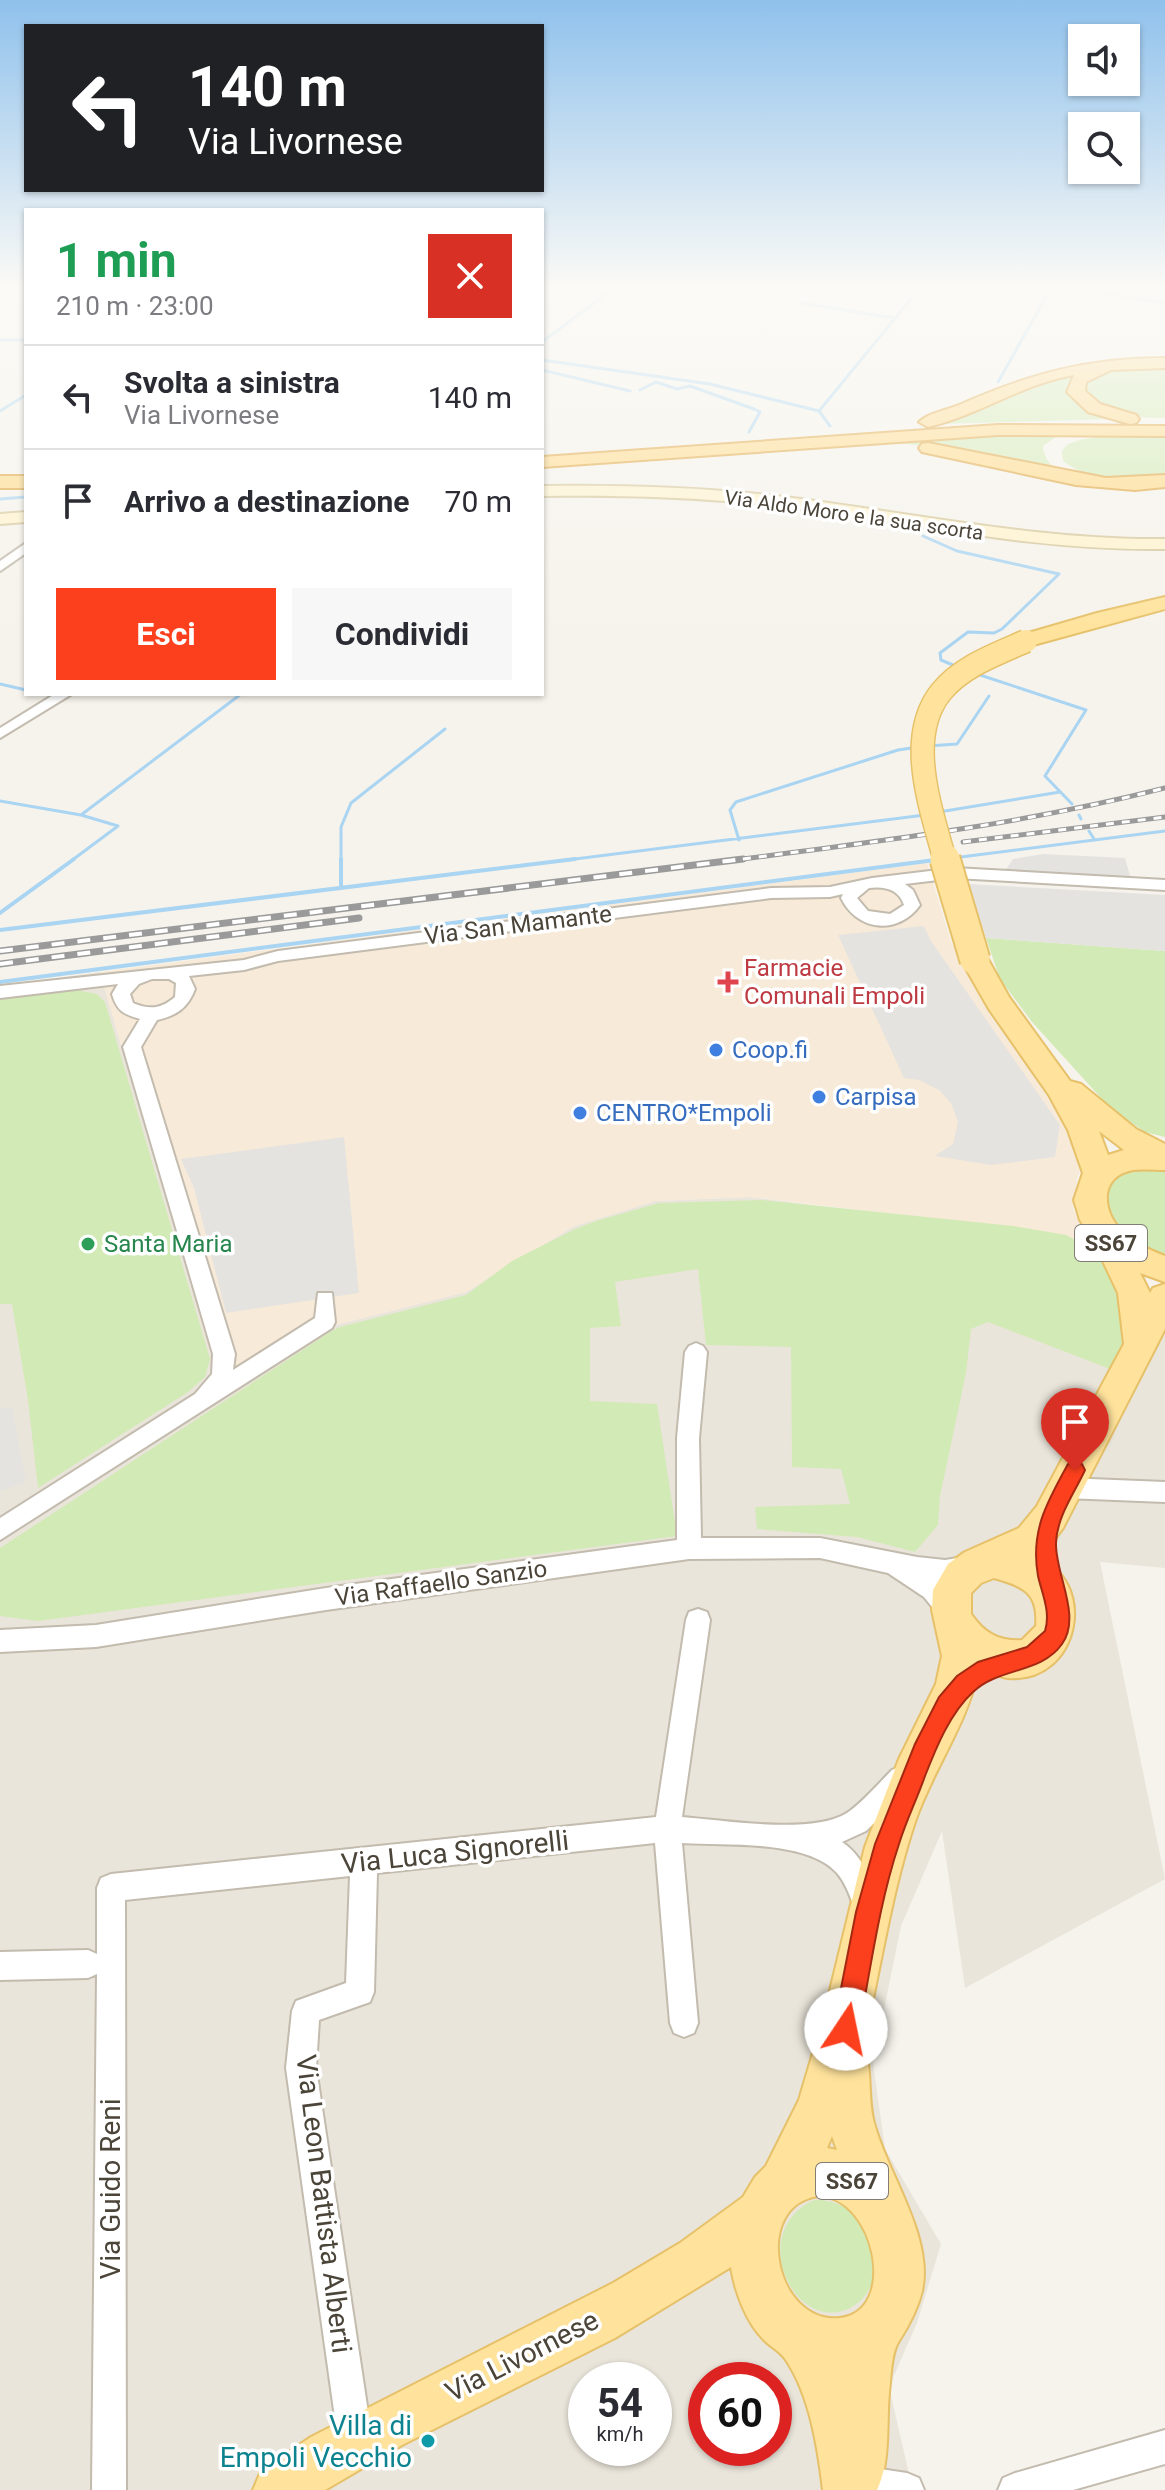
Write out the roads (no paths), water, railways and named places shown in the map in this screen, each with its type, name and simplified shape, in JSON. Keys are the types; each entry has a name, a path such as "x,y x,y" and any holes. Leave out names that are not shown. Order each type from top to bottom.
{"highway":[{"path":"806,437 928,421 975,405"},
{"path":"1093,405 1105,413 1165,428"},
{"path":"544,459 1008,424 1165,428"},
{"path":"544,459 998,430 1165,428"},
{"path":"1091,481 1063,469 1051,453 1058,441 1082,434 1165,428"},
{"path":"760,446 851,444 935,449 1091,481 1130,486 1165,481"},
{"path":"0,480 24,479"}],"main road":[{"name":"Via Aldo Moro e la sua scorta","path":"544,491 718,495 1046,541 1165,544"},
{"path":"0,519 24,517"},
{"path":"1165,603 1104,617 1026,641 980,661 952,681 933,702 920,740 924,783 975,960 1000,1005 1074,1112 1093,1153 1099,1175 1112,1165 1129,1159 1165,1158"},
{"path":"1040,1061 1125,1137 1165,1158"},
{"name":"SS67","path":"1099,1175 1091,1189 1089,1204 1094,1221 1106,1237 1134,1293 1140,1343"},
{"name":"SS67","path":"1106,1237 1137,1259 1165,1269"},
{"name":"Via Livornese","path":"802,2337 780,2320 764,2297 755,2269 754,2241 772,2199 816,2124 846,2029 869,1912 887,1844 923,1752 947,1705 962,1656 950,1598 954,1585 961,1574 975,1565 1032,1540 1058,1502 1165,1297"},
{"name":"Via Livornese","path":"947,1705 965,1684 986,1669 1034,1655 1054,1637 1059,1624 1045,1544 1058,1502"},
{"path":"975,1565 994,1561 1020,1567 1042,1581 1053,1595"},
{"path":"954,1619 967,1639 983,1651 1001,1658 1019,1659"},
{"name":"Via Livornese","path":"846,2029 850,2121 881,2206 894,2231 901,2257 900,2285 891,2310 876,2330 865,2361 860,2397 869,2488"},
{"name":"Via Livornese","path":"280,2490 355,2439 494,2373 689,2268 802,2174 823,2172 844,2176 864,2188 881,2206"},
{"path":"802,2337 821,2344 840,2346 859,2341 876,2330"},
{"path":"802,2337 821,2378 846,2455 869,2488"}],"street":[{"path":"0,567 24,549"},
{"path":"0,734 62,696"},
{"path":"912,905 908,894 902,889 869,883 851,893 849,898 861,915 888,920 905,914 912,905 924,882 935,874 1013,874 1165,885"},
{"name":"Via San Mamante","path":"244,965 278,956 794,892 844,890 869,883 935,874"},
{"name":"Via San Mamante","path":"794,892 831,900 861,915"},
{"path":"0,992 244,965"},
{"path":"79,981 101,988 132,1011 151,1015 177,1006 187,995 210,980 244,965"},
{"path":"170,973 185,981 187,995"},
{"path":"122,1001 125,987 140,976"},
{"path":"151,1015 132,1047 224,1354 222,1377 203,1400"},
{"path":"0,1530 325,1322 325,1299"},
{"path":"689,1549 688,1438 696,1352"},
{"path":"1058,1502 1165,1492"},
{"name":"Via Raffaello Sanzio","path":"4,1639 96,1636 326,1599 689,1549 820,1548 945,1571 975,1565"},
{"name":"Via Raffaello Sanzio","path":"872,1559 907,1572 932,1589 954,1619"},
{"path":"684,2023 667,1829 698,1620"},
{"path":"800,1838 828,1835 857,1822 892,1791 923,1752"},
{"name":"Via Luca Signorelli","path":"111,1888 667,1829 800,1838"},
{"path":"800,1838 832,1849 844,1858 859,1881 869,1912"},
{"name":"Via Leon Battista Alberti","path":"355,2439 301,2068 306,2011 360,1992 364,1861"},
{"name":"Via Guido Reni","path":"109,2490 111,1888"},
{"path":"0,1966 88,1964"},
{"path":"1015,2490 1165,2447"}],"waterway":[{"path":"0,411 9,405"},
{"path":"743,405 760,412 749,432"},
{"path":"796,405 819,411"},
{"path":"819,411 824,405"},
{"path":"819,411 830,426"},
{"path":"0,499 24,497"},
{"path":"923,536 957,551 1059,574 1002,629 994,633 968,632 940,653 941,660 960,668"},
{"path":"977,674 1086,710 1045,776 1072,804"},
{"path":"0,684 24,690"},
{"path":"81,815 238,696"},
{"path":"928,746 957,744 989,696"},
{"path":"341,888 341,827 351,803 445,729"},
{"path":"739,838 730,810 736,802 898,750 918,747"},
{"path":"939,812 1060,792"},
{"path":"0,801 81,815"},
{"path":"71,861 118,826 81,815"},
{"path":"739,838 925,815"},
{"path":"1079,815 1081,819"},
{"path":"1089,831 1094,839"},
{"path":"953,858 1165,831"},
{"path":"570,860 739,838"},
{"path":"0,913 74,859"},
{"path":"570,860 575,859"},
{"path":"341,888 570,860"},
{"path":"559,861 570,860"},
{"path":"0,982 935,860 931,861"},
{"path":"0,930 341,888"}],"railway":[{"path":"729,861 1001,822 1165,788"},
{"path":"963,842 1165,817"},
{"path":"729,861 743,859"},
{"path":"0,951 729,861"},
{"path":"0,964 359,918"}],"place":[{"name":"Farmacie Comunali Empoli","path":"728,982"},
{"name":"Coop.fi","path":"716,1050"},
{"name":"Carpisa","path":"819,1097"},
{"name":"CENTRO*Empoli","path":"580,1113"},
{"name":"Santa Maria","path":"88,1244"},
{"name":"Villa di Empoli Vecchio","path":"428,2441"}]}
